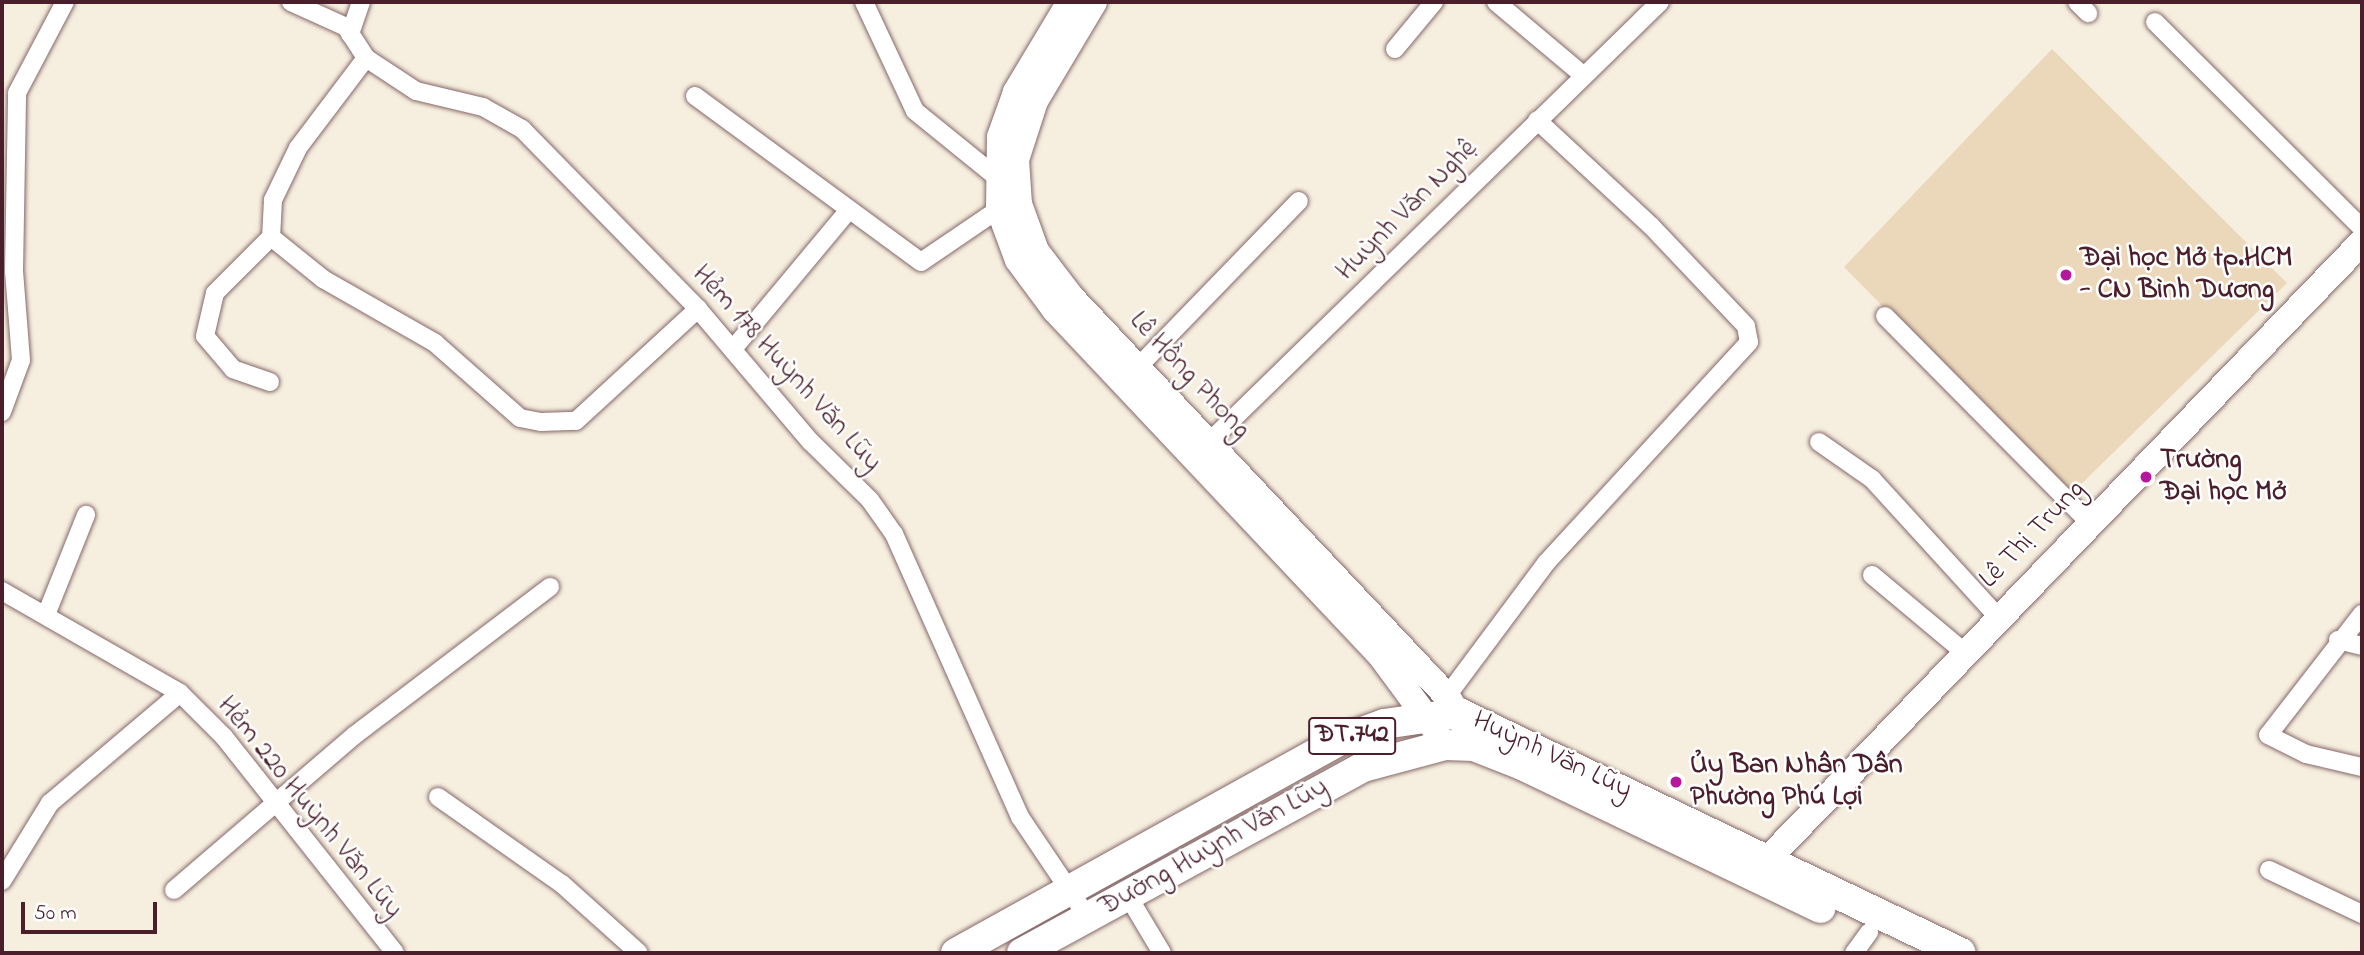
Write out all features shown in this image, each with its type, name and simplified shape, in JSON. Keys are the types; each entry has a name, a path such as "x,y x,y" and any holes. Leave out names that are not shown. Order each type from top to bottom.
{"main road":[{"name":"Huỳnh Văn Lũy","path":"1444,708 1763,869 1961,953"},
{"name":"ĐT.742","path":"956,953 1338,741 1444,708"},
{"path":"1459,746 1763,869"},
{"name":"Đường Huỳnh Văn Lũy","path":"1022,953 1363,767 1459,746"},
{"name":"Huỳnh Văn Lũy","path":"1763,869 1862,942 1916,953"}],"street":[{"path":"2,412 21,360 14,271 9,93 65,2"},
{"name":"Hẻm 178 Huỳnh Văn Lũy","path":"291,2 351,34 366,58 436,101 483,107 522,129 698,309 894,534 976,725 1066,892 1088,918"},
{"path":"351,34 361,2"},
{"path":"864,2 915,111 999,180"},
{"name":"Lê Hồng Phong","path":"1070,2 1016,92 1000,137 999,209 1018,260 1055,310 1201,450"},
{"name":"Lê Hồng Phong","path":"1094,2 1035,101 1016,160 1019,204 1036,251 1138,367 1201,450 1327,595 1444,708 1459,746"},
{"path":"1395,49 1434,2"},
{"path":"1496,2 1583,75"},
{"name":"Huỳnh Văn Nghệ","path":"1201,450 1660,2"},
{"path":"2155,22 2361,243"},
{"path":"270,383 233,369 205,336 215,293 271,237 273,200 298,148 366,58"},
{"path":"695,96 847,212 921,262 999,209"},
{"path":"1444,708 1546,563 1749,342 1746,326 1650,225 1537,120"},
{"path":"1138,367 1299,201"},
{"path":"733,349 847,212"},
{"path":"271,237 323,279 435,343 520,418 541,422 576,421 698,309"},
{"name":"Lê Thị Trung","path":"1763,869 1964,652 2361,243"},
{"path":"1885,316 2089,522"},
{"path":"1819,442 1872,479 1998,617"},
{"path":"46,615 86,515"},
{"path":"1872,575 1964,652"},
{"path":"174,890 272,804 550,587"},
{"name":"Hẻm 220 Huỳnh Văn Lũy","path":"2,591 180,692 224,737 272,804 395,953"},
{"path":"2362,614 2339,640 2268,735 2306,754 2362,767"},
{"path":"2339,640 2362,646"},
{"path":"5,870 50,803 180,692"},
{"path":"438,797 562,884 639,953"},
{"path":"2269,870 2362,914"},
{"path":"1128,896 1162,953"}],"shaded area":[{"name":"Đại học Mở tp.HCM - CN Bình Dương","path":"2052,49 2287,283 2069,496 1844,267"}],"place":[{"name":"Đại học Mở tp.HCM - CN Bình Dương","path":"2066,275"},
{"name":"Trường Đại học Mở","path":"2146,477"},
{"name":"Ủy Ban Nhân Dân Phường Phú Lợi","path":"1676,782"}]}
